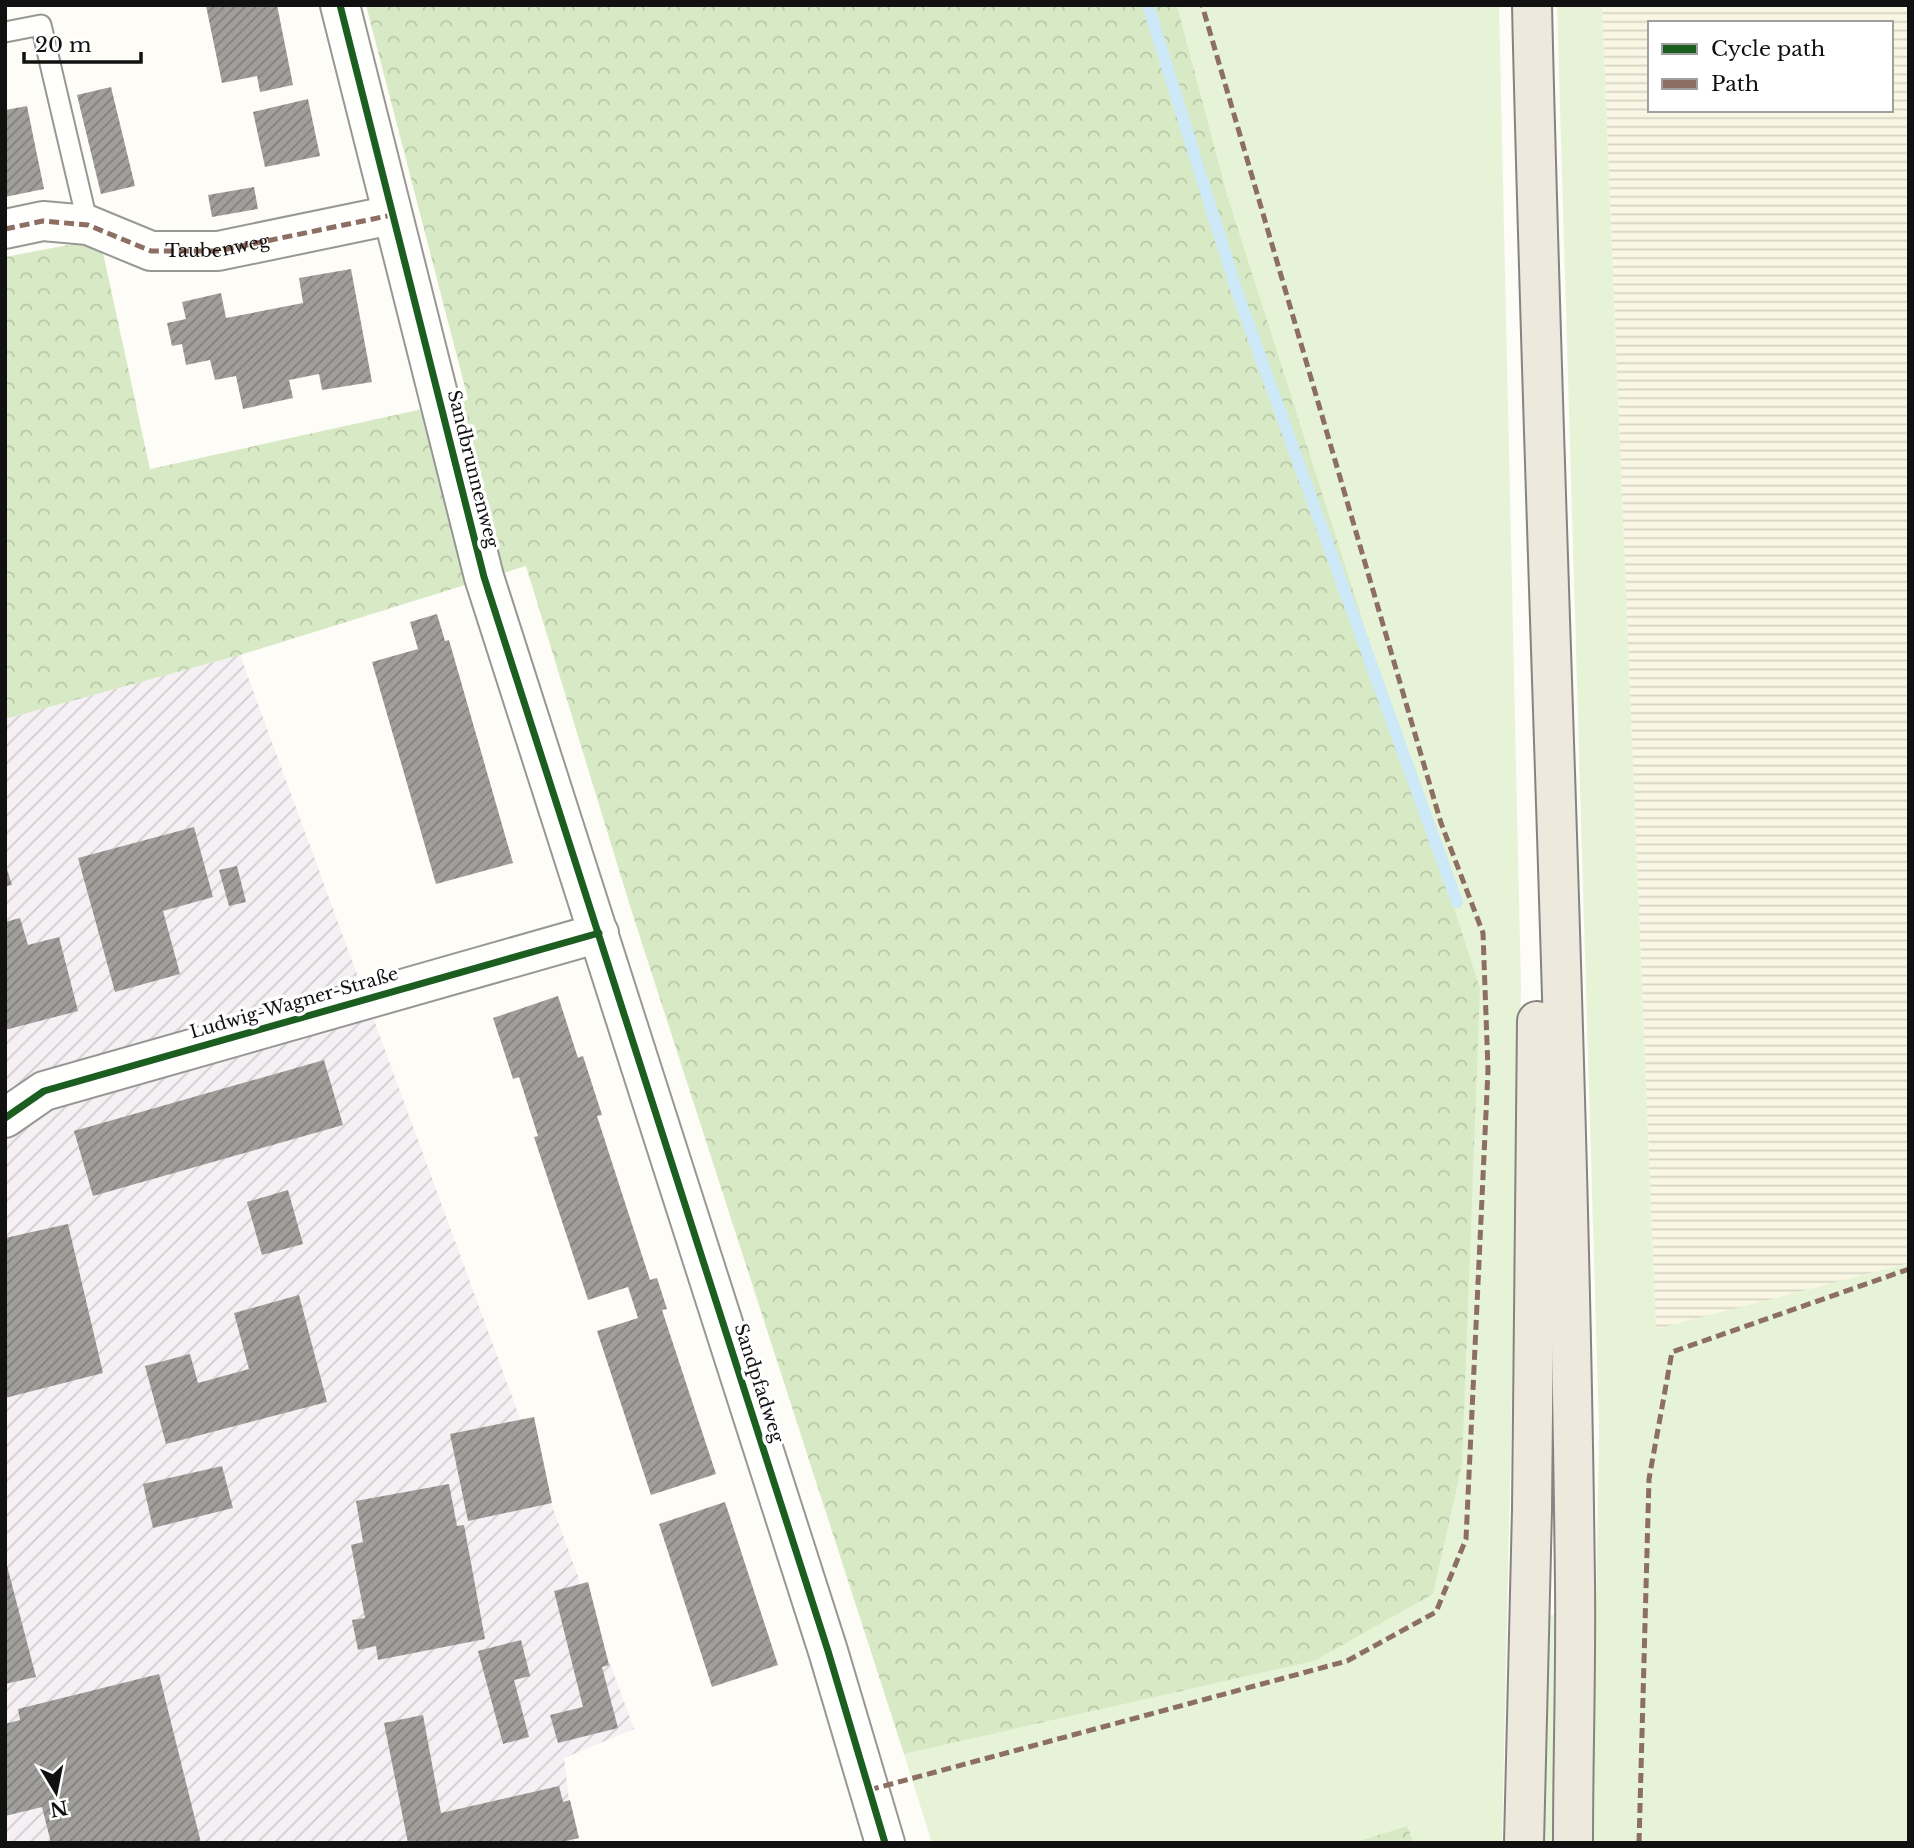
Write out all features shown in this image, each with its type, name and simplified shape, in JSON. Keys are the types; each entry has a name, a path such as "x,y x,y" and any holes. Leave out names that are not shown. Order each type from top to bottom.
{"main road":[{"path":"1532,5 1567,1163 1575,1589 1573,1843"},
{"path":"1524,1843 1537,1151 1539,294"}],"street":[{"name":"Sandbrunnenweg","path":"340,5 484,577 599,933"},
{"name":"Taubenweg","path":"5,229 43,221 88,225 151,251 218,251 392,215"},
{"name":"Ludwig-Wagner-Straße","path":"5,1118 44,1091 599,933"},
{"name":"Sandpfadweg","path":"599,933 824,1638 885,1843"}],"lane":[{"path":"5,32 41,25 88,225"}],"shaded area":[{"path":"1602,5 1909,5 1909,1263 1656,1330"},
{"path":"240,655 634,1729 564,1758 574,1843 5,1843 5,719"}],"green space":[{"path":"366,5 1177,5 1228,198 1480,989 1462,1464 1433,1594 1314,1661 904,1754 630,906 526,566 240,655 5,719 5,257 100,239 150,469 468,399"},
{"path":"1177,5 1499,5 1521,989 1502,1843 1414,1843 1407,1826 1351,1843 932,1843 904,1754 1314,1661 1228,198"},
{"path":"1557,5 1602,5 1656,1329 1909,1263 1909,1843 1592,1843 1599,1430"},
{"path":"1543,1615 1565,1615 1563,1843 1538,1843"},
{"path":"1407,1826 1414,1843 1352,1843"}],"building":[{"path":"277,5 293,85 260,92 257,76 222,83 206,6"},
{"path":"111,87 135,186 101,194 77,95"},
{"path":"308,99 320,156 265,167 253,112"},
{"path":"27,106 44,189 5,197 5,110"},
{"path":"254,187 258,209 212,217 208,195"},
{"path":"351,269 372,382 322,390 319,374 289,380 293,398 243,409 236,376 215,380 210,360 186,365 182,344 172,346 167,323 186,319 182,302 221,293 226,318 303,303 299,278"},
{"path":"437,614 445,641 449,640 513,863 436,884 372,662 418,649 410,622"},
{"path":"194,827 213,897 163,911 180,974 115,992 78,858"},
{"path":"5,863 12,885 5,886"},
{"path":"237,866 246,902 229,906 219,870"},
{"path":"20,918 28,945 59,937 78,1011 5,1030 5,922"},
{"path":"558,996 578,1058 583,1056 602,1115 597,1116 650,1280 657,1278 667,1309 662,1310 716,1474 651,1495 597,1331 638,1318 628,1287 588,1300 534,1137 538,1136 519,1077 513,1079 493,1018"},
{"path":"324,1060 343,1125 93,1196 74,1131"},
{"path":"288,1190 303,1244 262,1255 247,1202"},
{"path":"68,1224 103,1373 5,1398 5,1238"},
{"path":"299,1295 327,1402 166,1444 145,1366 190,1354 198,1383 249,1369 234,1313"},
{"path":"534,1417 552,1503 468,1521 450,1434"},
{"path":"222,1466 233,1508 153,1528 143,1484"},
{"path":"449,1484 457,1526 464,1525 485,1639 378,1660 376,1646 358,1650 352,1620 365,1618 351,1545 363,1542 356,1501"},
{"path":"725,1502 778,1665 712,1687 659,1524"},
{"path":"5,1558 36,1677 5,1684"},
{"path":"588,1582 609,1665 602,1667 618,1728 558,1743 550,1715 583,1707 554,1591"},
{"path":"521,1640 530,1676 514,1680 529,1737 503,1744 478,1651"},
{"path":"159,1674 201,1843 51,1843 42,1807 5,1816 5,1724 20,1720 18,1709"},
{"path":"423,1715 441,1813 559,1786 563,1802 570,1800 579,1838 558,1843 408,1843 384,1723"}],"waterway":[{"path":"1148,5 1238,295 1457,902"}],"marked path":[{"path":"869,1790 1347,1661 1436,1612 1466,1539 1488,1070 1483,933 1441,823 1202,5"},
{"path":"5,229 43,221 88,225 151,251 218,251 392,215"},
{"path":"1639,1843 1649,1479 1672,1352 1909,1269"}],"cycle path":[{"path":"340,5 484,577 828,1651 885,1843"},
{"path":"5,1118 44,1091 599,933"}]}
